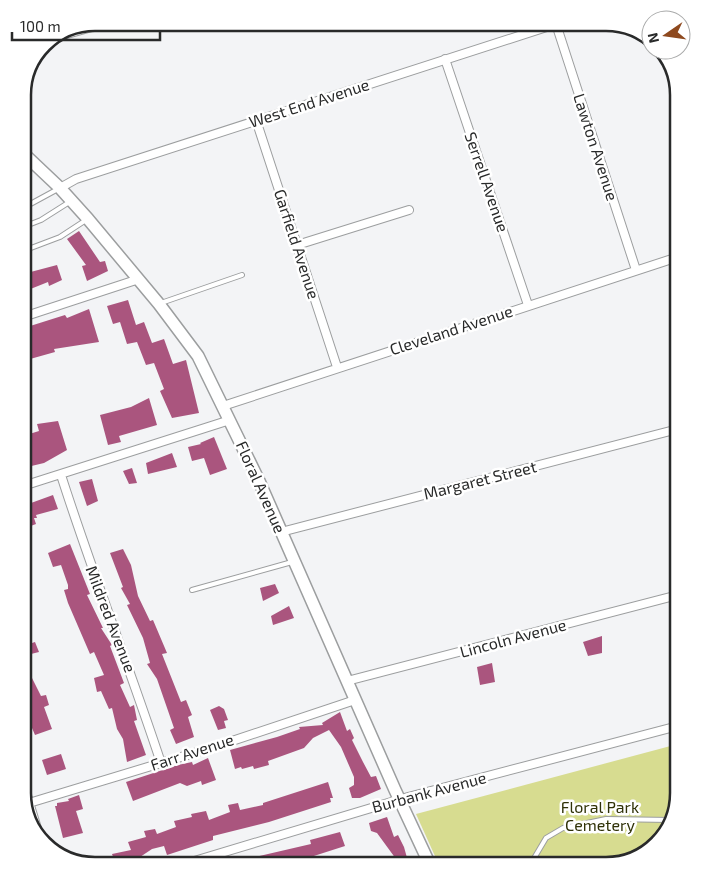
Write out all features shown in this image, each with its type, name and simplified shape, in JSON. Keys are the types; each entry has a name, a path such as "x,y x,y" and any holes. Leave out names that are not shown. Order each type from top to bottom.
{"street":[{"name":"West End Avenue","path":"60,188 76,179 534,31"},
{"name":"Lawton Avenue","path":"561,31 636,270"},
{"name":"Serrell Avenue","path":"445,60 528,305"},
{"name":"Garfield Avenue","path":"256,120 337,367"},
{"name":"Floral Avenue","path":"31,160 88,219 139,279 198,356 230,420 281,532 426,857"},
{"path":"297,245 409,210"},
{"name":"Cleveland Avenue","path":"223,406 337,367 670,259"},
{"path":"31,314 139,279"},
{"path":"31,484 230,420"},
{"name":"Margaret Street","path":"281,532 670,431"},
{"name":"Mildred Avenue","path":"61,475 86,551 128,662 161,763"},
{"name":"Lincoln Avenue","path":"347,681 670,597"},
{"name":"Farr Avenue","path":"32,802 161,763 355,700"},
{"name":"Burbank Avenue","path":"208,857 399,800 670,728"}],"lane":[{"path":"31,204 49,196 60,188"},
{"path":"31,224 72,201"},
{"path":"31,249 60,236 88,219"},
{"path":"159,304 242,275"},
{"path":"192,590 294,561"},
{"path":"535,857 546,838 563,828 606,820 637,818 663,820"}],"green space":[{"name":"Floral Park Cemetery","path":"670,746 670,793 668,809 663,821 648,841 622,855 606,857 435,857 416,814"}],"building":[{"path":"79,231 100,262 105,261 108,271 87,281 82,266 86,265 67,239"},
{"path":"57,265 62,280 49,286 48,282 31,289 31,272"},
{"path":"128,300 136,325 144,322 152,343 164,339 173,364 186,360 199,413 172,418 160,391 164,389 154,363 146,365 137,342 127,344 120,322 113,324 107,306"},
{"path":"89,309 99,342 54,349 55,352 31,359 31,326 65,315 67,318"},
{"path":"149,398 157,425 119,436 121,442 108,445 100,415 131,407"},
{"path":"58,421 67,450 44,463 31,466 31,434 39,431 37,424"},
{"path":"214,437 227,469 210,475 204,458 192,461 188,447 201,444"},
{"path":"172,453 177,467 148,474 146,463"},
{"path":"132,468 137,483 129,484 123,471"},
{"path":"92,479 98,501 87,506 79,482"},
{"path":"53,495 58,509 36,515 37,518 34,518 36,524 31,526 31,503"},
{"path":"70,544 90,594 87,595 103,628 101,628 112,645 110,646 124,683 120,685 130,707 134,705 137,720 134,721 146,755 127,762 123,739 117,729 112,708 109,709 101,691 97,692 94,678 104,675 94,652 90,654 68,603 64,590 68,589 68,585 61,565 53,567 48,553"},
{"path":"123,549 131,565 138,596 150,621 153,620 167,653 162,654 181,702 186,700 192,715 188,717 194,737 176,744 170,730 174,728 157,679 147,664 150,663 143,638 127,605 130,604 121,588 123,587 110,553"},
{"path":"275,584 279,593 263,601 260,588"},
{"path":"289,606 294,618 273,625 271,616"},
{"path":"602,636 602,653 588,656 583,642"},
{"path":"35,642 39,652 31,654 31,643"},
{"path":"492,663 495,682 480,685 477,667"},
{"path":"31,676 41,696 46,695 49,705 44,707 52,729 35,735 31,726"},
{"path":"219,706 224,709 228,720 224,721 226,728 218,730 210,710"},
{"path":"340,712 347,731 350,729 354,738 352,740 363,762 371,777 376,776 381,789 360,798 352,798 349,788 354,785 354,777 341,747 329,730 313,738 304,748 268,761 269,765 254,769 253,766 235,769 230,750 277,737 300,729 299,727 323,725 322,723"},
{"path":"61,754 66,769 47,775 42,760"},
{"path":"208,758 216,780 202,785 201,781 187,786 180,783 133,801 126,782 178,765 192,762 193,765"},
{"path":"328,782 333,798 330,798 331,802 269,822 213,836 213,840 167,855 164,846 152,849 140,857 113,857 112,854 131,850 128,842 146,837 144,831 155,829 157,834 176,827 174,821 192,817 191,814 206,811 209,820 230,812 228,805 238,803 240,810 263,805 263,803"},
{"path":"79,795 83,809 76,811 83,833 63,838 55,806 57,806 57,803 69,801 68,799"},
{"path":"387,817 394,837 398,835 407,857 395,857 377,833 371,831 369,823"},
{"path":"340,832 345,846 311,857 255,857 311,844 310,840"}]}
